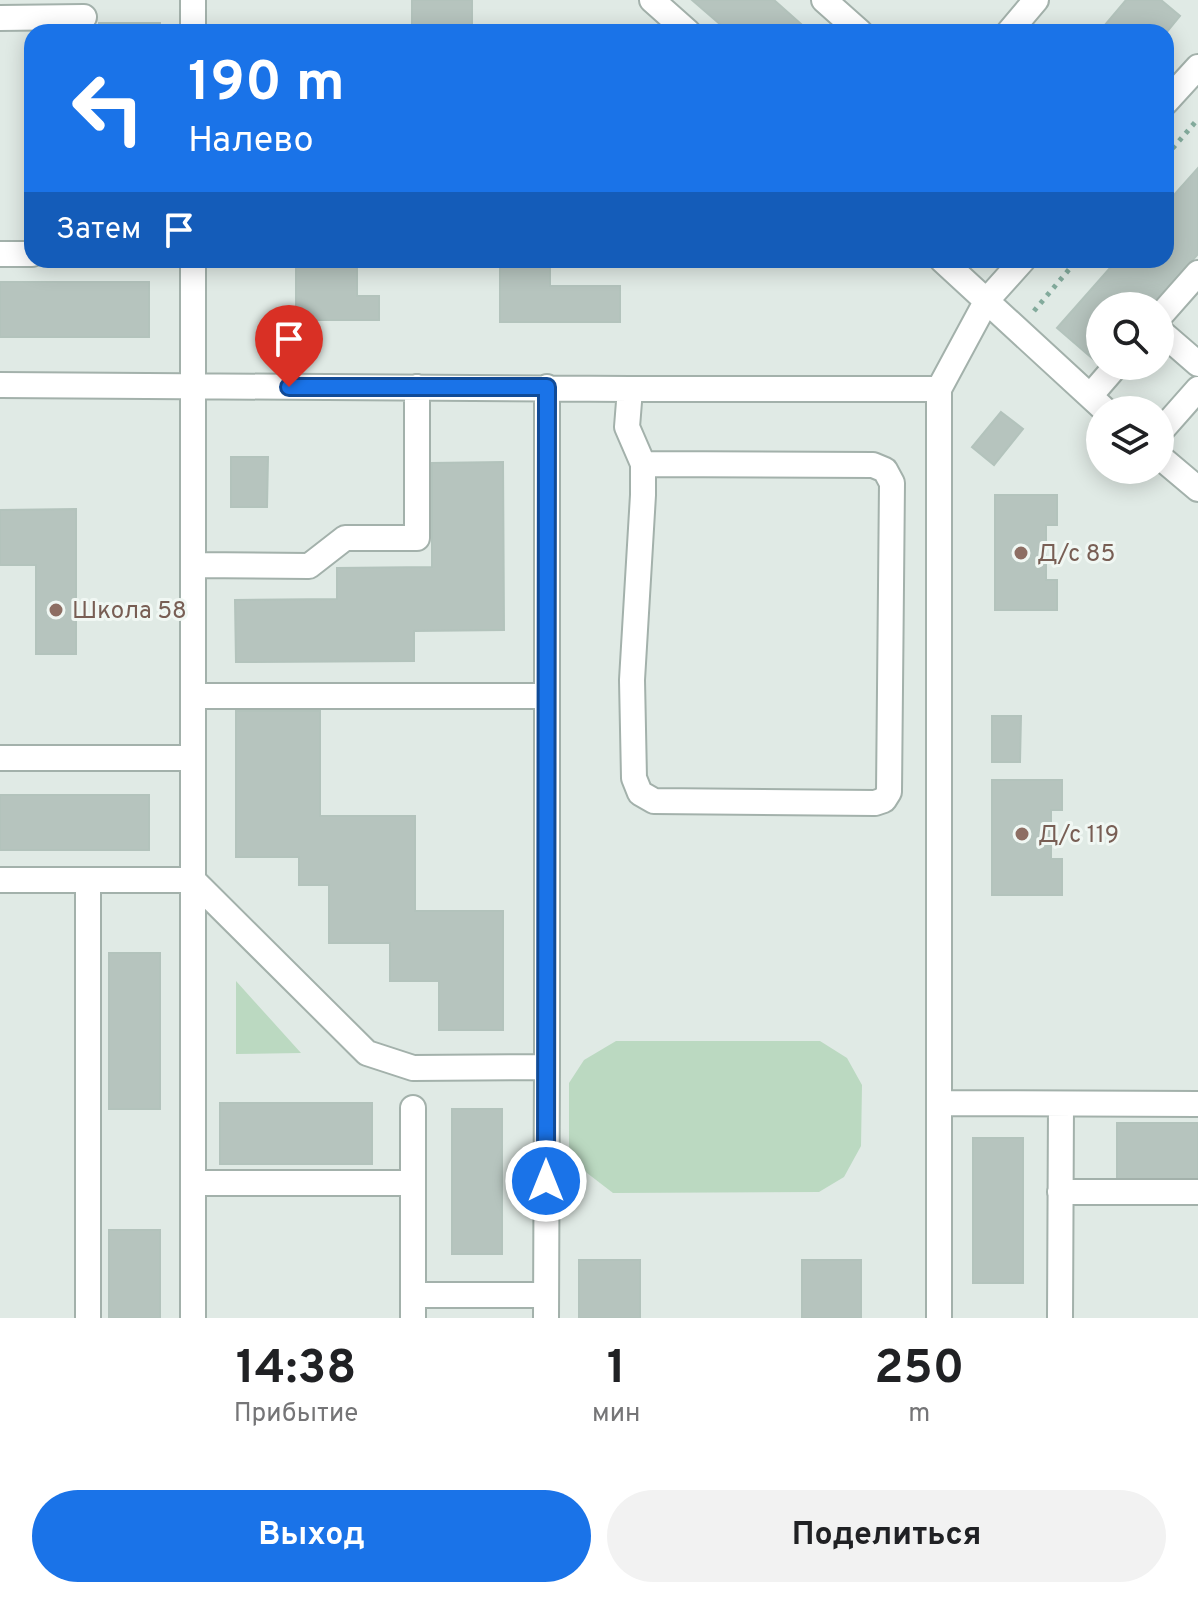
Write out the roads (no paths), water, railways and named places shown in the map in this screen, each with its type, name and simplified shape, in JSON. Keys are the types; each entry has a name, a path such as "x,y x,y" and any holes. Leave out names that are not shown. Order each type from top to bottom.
{"lane":[{"path":"193,0 193,24"},
{"path":"652,0 679,24"},
{"path":"824,0 851,24"},
{"path":"1016,24 1036,0"},
{"path":"0,18 84,16"},
{"path":"1174,93 1198,67"},
{"path":"0,254 24,254"},
{"path":"193,268 193,1318"},
{"path":"951,268 1090,396"},
{"path":"939,1318 939,389 987,300 1016,268"},
{"path":"1174,300 1198,273"},
{"path":"1174,343 1198,364"},
{"path":"0,385 939,389"},
{"path":"193,565 309,566 345,538 417,538 417,387"},
{"path":"413,1108 413,1306 546,1306 547,387"},
{"path":"630,389 627,427 643,464 632,680 634,778 640,793 654,801 875,803 884,800 889,792 892,483 885,470 873,465 643,464"},
{"path":"1174,416 1198,389"},
{"path":"1174,469 1198,489"},
{"path":"193,696 547,696"},
{"path":"0,758 193,758"},
{"path":"0,880 193,880 367,1053 413,1068 547,1067"},
{"path":"88,880 88,1318"},
{"path":"940,1103 1198,1104"},
{"path":"1060,1318 1061,1104"},
{"path":"193,1183 413,1183"},
{"path":"1060,1192 1198,1192"}],"place":[{"name":"Д/с 85","path":"1021,553"},
{"name":"Школа 58","path":"56,610"},
{"name":"Д/с 119","path":"1022,834"}]}
